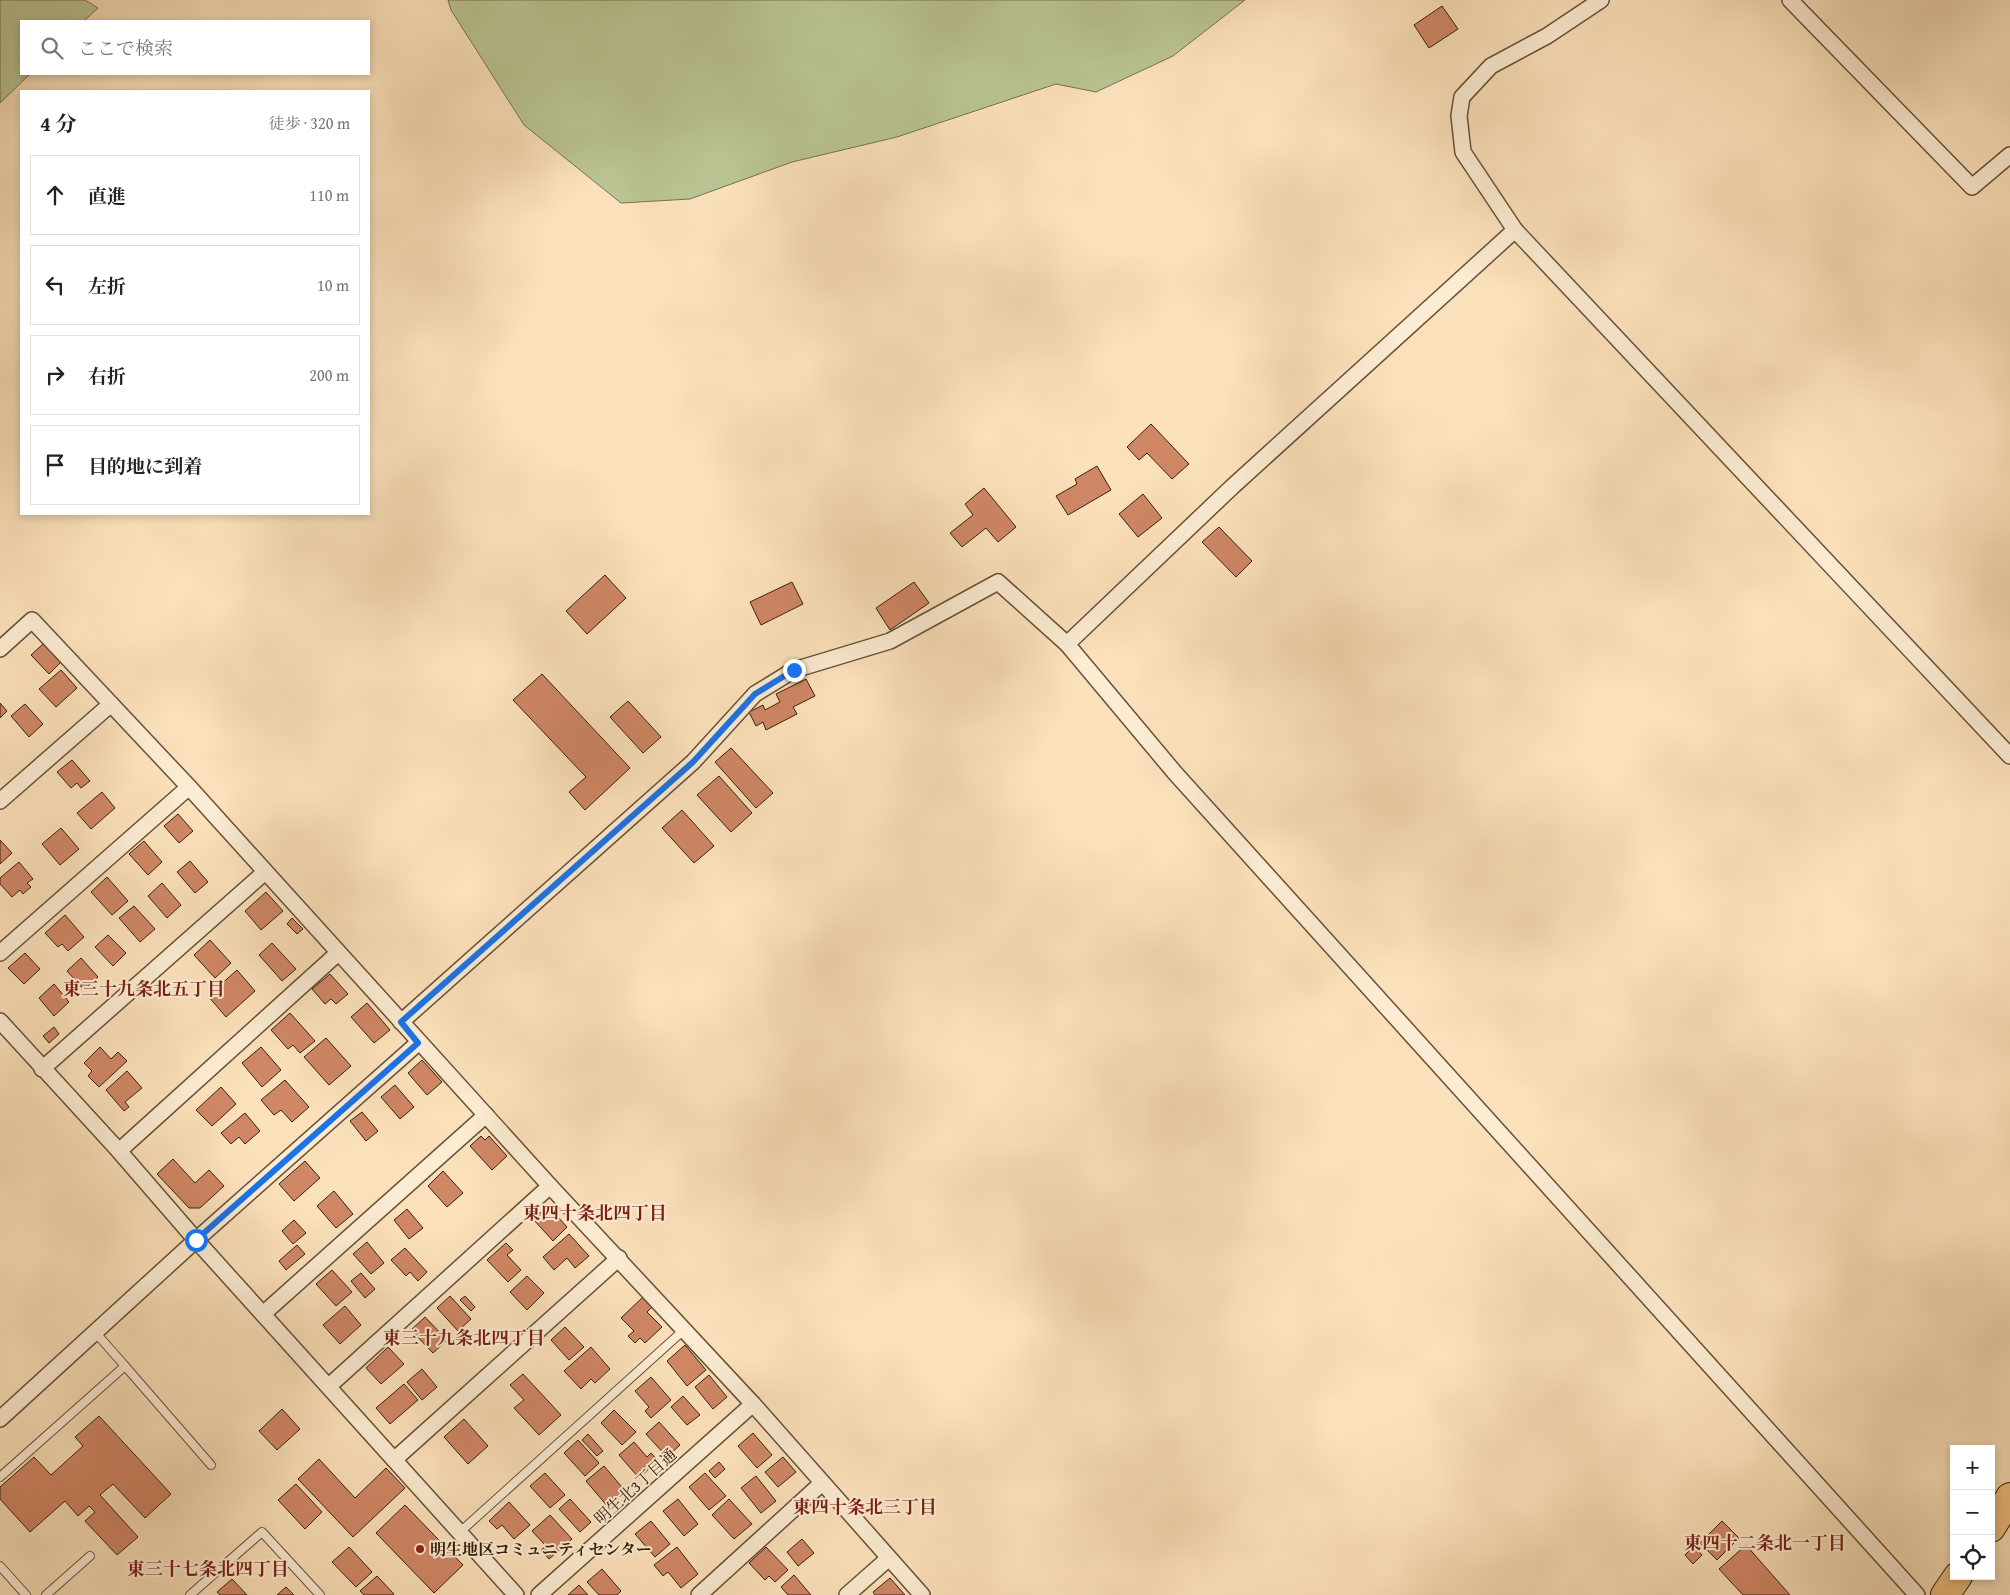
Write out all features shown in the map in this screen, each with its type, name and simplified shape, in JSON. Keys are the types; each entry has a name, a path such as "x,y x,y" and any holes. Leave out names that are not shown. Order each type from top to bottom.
{"highway":[{"path":"1995,1521 2010,1497"},
{"path":"1945,1595 1955,1580"}],"street":[{"path":"1601,0 1547,36 1491,66 1462,97 1459,116 1463,152 1515,230 2010,756"},
{"path":"1790,0 1972,187 2010,155"},
{"path":"1067,644 1144,573 1232,487 1515,230"},
{"path":"401,1022 693,762 755,694 775,680 813,664 890,641 998,582 1067,644 1175,773 1917,1595"},
{"path":"0,649 32,620 189,787 418,1043 685,1329 922,1595"},
{"path":"0,802 111,704"},
{"path":"0,953 189,787"},
{"path":"42,1069 265,872"},
{"path":"119,1151 338,953"},
{"path":"0,1021 119,1151 196,1240 516,1595"},
{"path":"0,1419 196,1240 418,1043"},
{"path":"263,1314 486,1115"},
{"path":"329,1386 550,1186"},
{"path":"395,1459 619,1258"},
{"name":"明生北3丁目通","path":"539,1595 753,1404"},
{"path":"699,1595 822,1483"},
{"path":"847,1595 889,1558"}],"lane":[{"path":"460,1532 685,1329"},
{"path":"95,1332 211,1465"},
{"path":"0,1476 125,1366"},
{"path":"190,1595 262,1532 320,1595"},
{"path":"46,1595 90,1556"},
{"path":"0,1566 26,1595"}],"green space":[{"path":"0,0 85,0 98,8 85,20 20,20 20,75 29,75 0,103"},
{"path":"448,0 1245,0 1173,56 1096,92 1056,84 897,137 792,162 690,199 621,203 524,125 451,10"}],"building":[{"path":"1442,6 1458,29 1429,48 1414,25"},
{"path":"1151,424 1189,464 1172,479 1147,453 1139,460 1127,447"},
{"path":"1097,466 1111,490 1068,515 1056,496 1077,484 1075,479"},
{"path":"984,488 1016,527 998,542 986,528 962,547 950,533 973,515 965,504"},
{"path":"1143,494 1162,518 1138,537 1119,514"},
{"path":"1219,527 1252,561 1236,577 1202,542"},
{"path":"605,575 626,598 587,634 566,611"},
{"path":"792,582 803,604 761,625 750,602"},
{"path":"914,582 929,603 890,630 876,608"},
{"path":"43,644 61,662 49,674 31,655"},
{"path":"61,670 77,688 56,707 39,689"},
{"path":"542,674 630,768 585,810 569,792 586,777 513,700"},
{"path":"806,679 815,696 793,707 797,714 766,730 763,722 756,726 749,712 763,705 765,710 780,702 776,694"},
{"path":"628,701 661,737 643,753 610,717"},
{"path":"0,703 7,711 0,718"},
{"path":"25,704 43,724 29,737 11,716"},
{"path":"731,748 773,793 756,808 715,762"},
{"path":"72,760 90,781 81,788 77,783 71,788 57,772"},
{"path":"719,776 752,813 731,832 697,795"},
{"path":"102,792 115,808 91,829 77,813"},
{"path":"682,810 714,846 694,863 662,828"},
{"path":"178,814 193,831 179,843 164,826"},
{"path":"61,828 79,849 60,865 42,844"},
{"path":"0,840 12,853 0,864"},
{"path":"144,841 162,862 148,875 129,854"},
{"path":"190,861 208,882 195,893 177,872"},
{"path":"19,862 33,879 27,883 31,887 23,894 20,890 12,897 0,884 0,878"},
{"path":"107,877 128,901 112,915 91,892"},
{"path":"162,883 181,905 167,918 148,896"},
{"path":"266,892 283,911 261,930 245,911"},
{"path":"134,906 155,929 140,942 119,918"},
{"path":"65,915 84,937 68,951 62,944 58,947 45,933"},
{"path":"292,918 303,929 297,934 287,924"},
{"path":"108,935 126,953 113,966 95,947"},
{"path":"210,940 231,963 215,978 194,955"},
{"path":"272,943 296,969 282,981 259,955"},
{"path":"25,953 40,969 24,984 8,968"},
{"path":"81,958 98,977 84,990 67,971"},
{"path":"237,970 255,991 226,1017 208,996"},
{"path":"330,974 348,994 336,1004 331,999 325,1004 312,989"},
{"path":"54,984 69,1002 54,1016 39,998"},
{"path":"367,1003 390,1030 374,1043 351,1017"},
{"path":"290,1013 315,1041 300,1053 293,1045 288,1049 271,1030"},
{"path":"54,1027 59,1034 49,1043 43,1036"},
{"path":"326,1038 351,1066 329,1085 304,1057"},
{"path":"100,1047 111,1059 118,1052 127,1061 99,1087 88,1076 92,1071 84,1063"},
{"path":"261,1047 281,1070 262,1087 242,1063"},
{"path":"422,1060 442,1082 427,1095 408,1073"},
{"path":"127,1071 142,1088 125,1102 129,1107 124,1111 106,1090"},
{"path":"285,1080 309,1107 292,1122 281,1110 274,1115 261,1100"},
{"path":"395,1085 414,1107 400,1119 381,1097"},
{"path":"221,1087 236,1104 212,1126 196,1110"},
{"path":"362,1112 378,1131 366,1141 350,1121"},
{"path":"245,1113 260,1131 245,1144 239,1137 231,1144 221,1133"},
{"path":"481,1136 485,1140 489,1136 507,1156 492,1170 470,1146"},
{"path":"173,1159 195,1183 209,1170 224,1186 200,1208 189,1208 157,1174"},
{"path":"305,1161 320,1178 294,1201 279,1184"},
{"path":"443,1171 463,1193 447,1207 428,1186"},
{"path":"334,1191 353,1214 336,1228 317,1206"},
{"path":"548,1206 567,1227 553,1241 533,1219"},
{"path":"407,1209 423,1228 409,1239 394,1220"},
{"path":"294,1220 306,1233 293,1244 282,1231"},
{"path":"569,1234 589,1256 575,1268 567,1258 554,1270 543,1257"},
{"path":"367,1242 384,1263 371,1274 353,1254"},
{"path":"506,1243 513,1250 507,1255 521,1270 508,1282 487,1260"},
{"path":"297,1245 305,1254 286,1270 279,1261"},
{"path":"405,1248 427,1272 418,1281 410,1272 406,1276 391,1260"},
{"path":"332,1270 352,1292 336,1306 316,1284"},
{"path":"361,1273 375,1289 365,1298 351,1281"},
{"path":"527,1276 544,1293 527,1310 510,1292"},
{"path":"450,1296 471,1319 458,1331 437,1308"},
{"path":"465,1296 475,1307 471,1311 460,1300"},
{"path":"643,1297 652,1307 647,1312 662,1327 645,1343 640,1338 635,1343 628,1336 634,1331 621,1318"},
{"path":"345,1306 361,1325 340,1344 323,1325"},
{"path":"425,1317 447,1340 433,1353 411,1330"},
{"path":"565,1327 584,1347 569,1360 551,1340"},
{"path":"685,1345 706,1370 687,1386 667,1361"},
{"path":"388,1347 404,1364 381,1384 366,1368"},
{"path":"591,1347 610,1369 595,1383 591,1379 581,1389 564,1371"},
{"path":"422,1369 437,1387 422,1400 407,1382"},
{"path":"523,1374 561,1415 539,1435 514,1408 524,1400 510,1385"},
{"path":"709,1375 727,1397 713,1409 695,1387"},
{"path":"651,1377 671,1400 651,1418 645,1411 649,1407 635,1391"},
{"path":"404,1384 418,1400 390,1424 376,1408"},
{"path":"683,1396 700,1415 687,1425 671,1407"},
{"path":"282,1409 300,1429 277,1450 259,1431"},
{"path":"614,1410 636,1432 622,1445 601,1423"},
{"path":"99,1416 171,1494 145,1518 113,1484 100,1495 138,1537 117,1555 85,1521 95,1512 89,1506 78,1516 65,1501 30,1532 0,1499 0,1487 34,1457 51,1475 83,1446 75,1437"},
{"path":"464,1419 488,1446 468,1464 444,1437"},
{"path":"659,1422 680,1445 667,1457 646,1434"},
{"path":"753,1433 772,1455 757,1468 738,1446"},
{"path":"588,1434 603,1451 597,1456 582,1440"},
{"path":"578,1440 599,1463 585,1476 564,1453"},
{"path":"634,1442 647,1457 651,1453 658,1461 639,1478 619,1455"},
{"path":"783,1457 796,1472 778,1487 765,1472"},
{"path":"319,1459 355,1498 386,1468 405,1488 353,1537 298,1479"},
{"path":"719,1462 725,1469 715,1478 709,1471"},
{"path":"604,1466 626,1492 608,1507 586,1481"},
{"path":"545,1473 565,1495 550,1508 530,1486"},
{"path":"705,1473 726,1496 709,1510 689,1487"},
{"path":"756,1476 776,1501 761,1513 741,1488"},
{"path":"296,1484 322,1512 305,1529 278,1500"},
{"path":"570,1499 591,1522 580,1532 559,1509"},
{"path":"678,1499 698,1524 684,1536 663,1511"},
{"path":"729,1499 752,1524 734,1539 712,1515"},
{"path":"509,1502 530,1525 514,1539 502,1525 497,1529 489,1521"},
{"name":"明生地区コミュニティセンター","path":"405,1505 463,1565 434,1593 376,1533"},
{"path":"550,1515 572,1539 549,1559 541,1550 546,1546 532,1531"},
{"path":"651,1521 670,1544 655,1557 635,1534"},
{"path":"1722,1521 1739,1538 1717,1560 1700,1543"},
{"path":"802,1539 814,1553 798,1566 787,1552"},
{"path":"1746,1545 1790,1595 1743,1595 1719,1569"},
{"path":"1694,1546 1702,1555 1693,1564 1685,1555"},
{"path":"349,1547 372,1572 356,1587 332,1562"},
{"path":"677,1547 698,1574 681,1588 668,1572 663,1576 654,1565"},
{"path":"766,1547 788,1570 775,1582 769,1576 765,1580 749,1563"},
{"path":"602,1569 621,1591 617,1595 599,1595 587,1582"},
{"path":"794,1575 811,1595 788,1595 781,1587"},
{"path":"377,1576 393,1595 364,1595 360,1591"},
{"path":"890,1578 905,1595 875,1595 873,1592"},
{"path":"232,1579 247,1595 220,1595 217,1592"},
{"path":"579,1585 588,1595 568,1595"},
{"path":"286,1587 294,1595 277,1595"}],"place":[{"name":"明生地区コミュニティセンター","path":"420,1549"}],"district":[{"name":"東三十九条北五丁目","path":"144,989"},
{"name":"東四十条北四丁目","path":"595,1213"},
{"name":"東三十九条北四丁目","path":"464,1338"},
{"name":"東四十条北三丁目","path":"865,1507"},
{"name":"東四十二条北一丁目","path":"1765,1543"},
{"name":"東三十七条北四丁目","path":"208,1569"}],"route":[{"path":"196,1240 418,1043 401,1022 693,762 755,694 794,670"}]}
